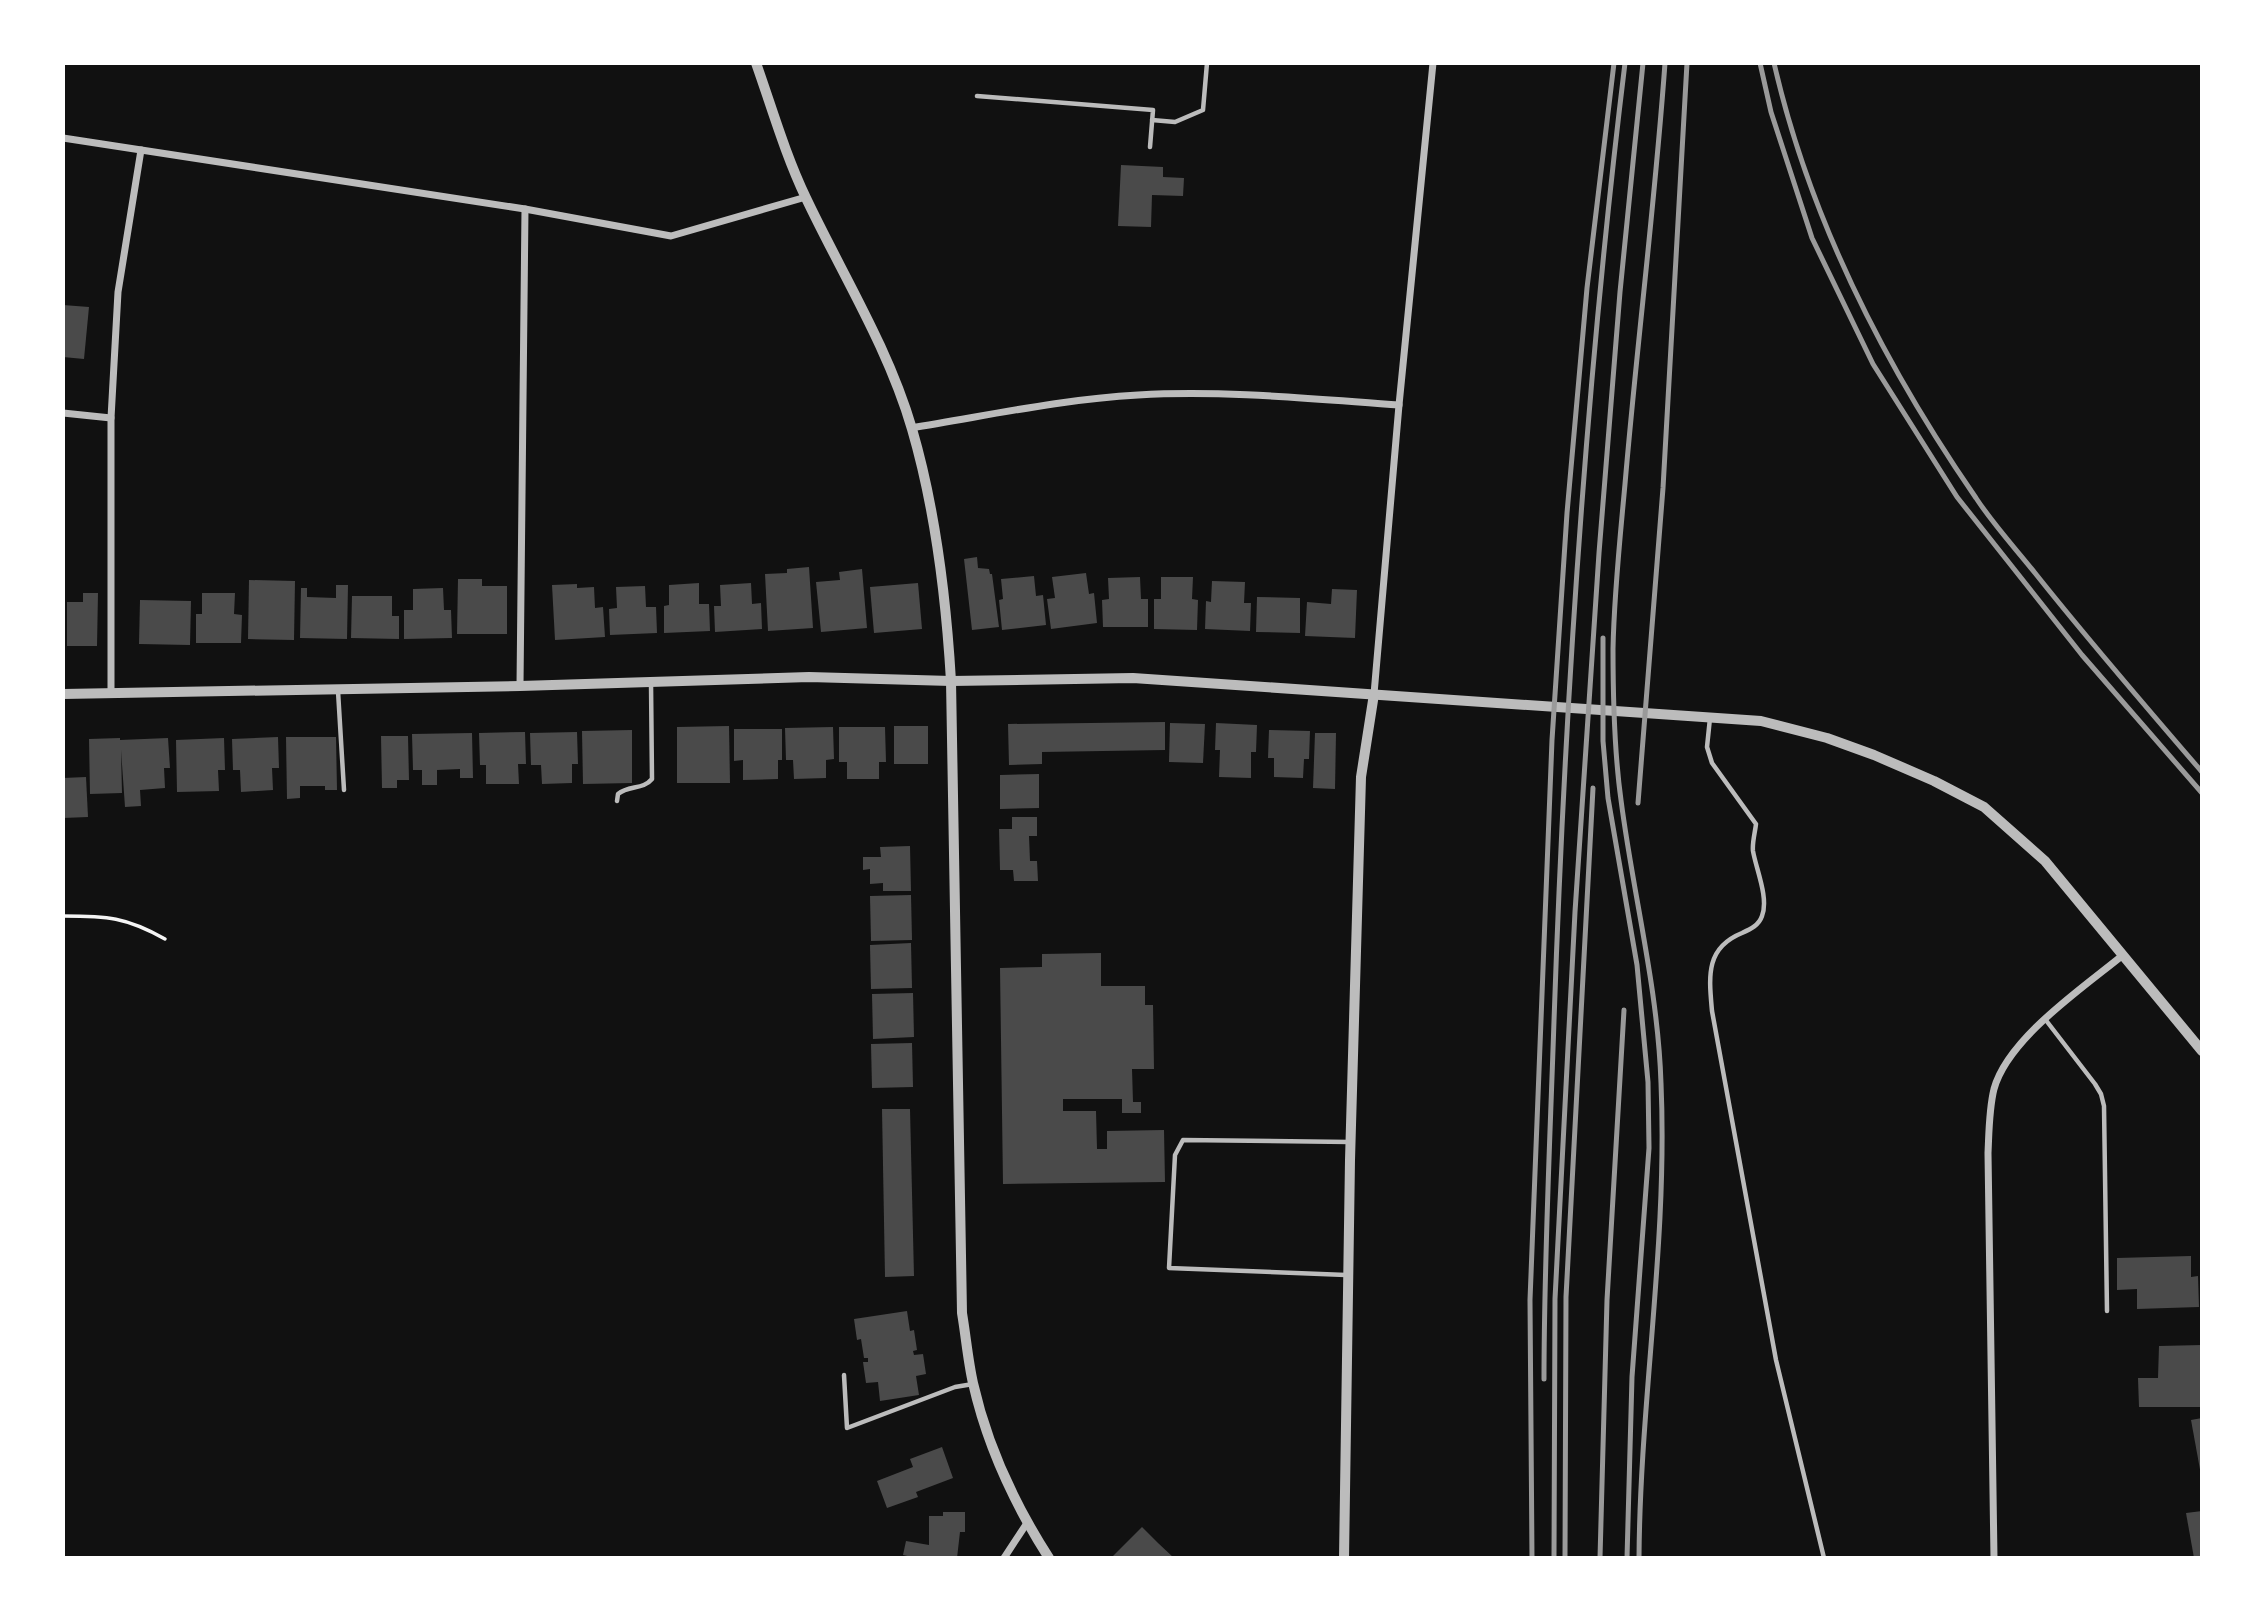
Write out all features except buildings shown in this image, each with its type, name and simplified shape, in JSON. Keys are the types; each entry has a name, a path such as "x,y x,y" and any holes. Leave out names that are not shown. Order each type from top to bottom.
{"street":[{"path":"757,63 787,154 866,314 911,428 932,506 947,615 951,681 962,1313 973,1384 1002,1469 1027,1523 1049,1558"},
{"path":"1344,1558 1348,1275 1361,777 1374,694 1433,63"},
{"path":"63,138 525,209 671,236 806,197"},
{"path":"111,694 111,418 118,292 141,150"},
{"path":"520,686 525,209"},
{"path":"911,428 1097,398 1172,393 1279,396 1399,405"},
{"path":"63,413 111,418"},
{"path":"63,694 520,686 808,677 951,681 1133,678 1761,721 1827,738 1934,780 1983,807 2045,861 2202,1051"},
{"path":"1994,1558 1988,1153 1994,1088 2003,1068 2045,1018 2123,955"},
{"path":"1004,1558 1027,1523"}],"lane":[{"path":"1152,120 1175,122 1203,110 1207,63"},
{"path":"977,96 1153,110 1150,147"},
{"path":"617,801 618,793 624,789 648,784 652,779 651,682"},
{"path":"338,690 344,790"},
{"path":"1710,717 1707,747 1712,762 1756,824 1752,848 1762,889 1763,915 1753,928 1733,936 1716,951 1709,973 1712,1010 1776,1360 1824,1558"},
{"path":"2045,1018 2102,1094 2107,1311"},
{"path":"1348,1275 1169,1268 1175,1155 1184,1140 1351,1142"},
{"path":"844,1375 847,1427 955,1387 973,1384"}],"path":[{"path":"63,916 118,918 165,939"}],"railway":[{"path":"1532,1558 1530,1300 1552,740 1567,513 1587,288 1614,63"},
{"path":"1544,1379 1554,1021 1571,661 1588,421 1625,63"},
{"path":"1554,1558 1555,1299 1575,912 1599,553 1620,292 1643,63"},
{"path":"1639,1558 1644,1439 1661,1202 1661,1083 1655,1012 1619,781 1614,724 1613,649 1619,546 1665,63"},
{"path":"1638,803 1663,488 1687,63"},
{"path":"1760,63 1771,112 1812,238 1873,364 1957,497 2082,655 2202,793"},
{"path":"1774,63 1789,121 1830,235 1854,290 1911,396 1990,517 2097,649 2202,772"},
{"path":"1603,638 1603,741 1608,798 1637,965 1648,1082 1649,1148 1632,1377 1627,1558"},
{"path":"1565,1558 1566,1297 1593,788"},
{"path":"1600,1558 1607,1300 1624,1010"}]}
